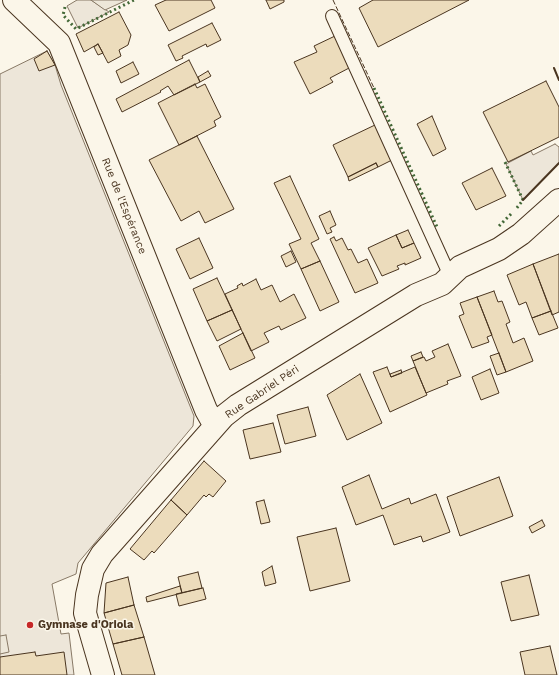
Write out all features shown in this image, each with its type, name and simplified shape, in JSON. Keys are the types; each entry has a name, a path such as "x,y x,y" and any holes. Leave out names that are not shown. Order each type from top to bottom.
{"street":[{"name":"Rue de l'Espérance","path":"14,0 59,43 206,410 215,426"},
{"name":"Rue Gabriel Péri","path":"103,675 85,613 87,595 93,569 102,554 215,426 238,405 416,295 442,284 465,264 499,249 521,234 559,200"}],"lane":[{"path":"332,16 450,276"}],"shaded area":[{"path":"77,0 91,0 109,12 78,28 67,6"},
{"path":"91,0 127,0 105,10"},
{"path":"47,51 55,65 61,85 194,416 193,426 78,563 76,574 52,584 61,634 69,633 74,675 0,675 0,74"},
{"path":"555,144 559,147 559,163 523,200 506,164 531,151 533,155"},
{"path":"6,635 9,652 0,654 0,636"}],"building":[{"path":"166,0 211,0 215,8 169,31 155,5"},
{"path":"266,0 284,0 284,2 270,9"},
{"path":"373,0 469,0 378,47 359,8"},
{"path":"119,12 131,35 128,45 119,50 121,56 108,63 98,44 84,52 76,34"},
{"path":"212,23 221,40 207,47 206,44 182,56 183,58 176,61 168,45"},
{"path":"335,36 351,67 330,78 333,82 310,94 294,62 317,52 314,46"},
{"path":"98,44 103,53 98,55 94,47"},
{"path":"47,51 55,65 39,71 34,59"},
{"path":"189,60 200,82 174,95 168,86 160,91 161,92 122,112 116,99"},
{"path":"133,62 139,74 121,83 116,71"},
{"path":"208,71 211,76 200,82 198,77"},
{"path":"546,81 559,107 559,137 508,162 483,112"},
{"path":"195,84 197,88 205,84 221,117 214,121 216,126 179,145 158,103"},
{"path":"432,116 446,149 433,156 417,124"},
{"path":"375,125 392,160 378,167 376,163 348,177 333,145"},
{"path":"197,136 234,209 205,223 199,211 181,221 149,160"},
{"path":"376,163 378,167 349,181 348,177"},
{"path":"492,168 506,196 476,210 462,183"},
{"path":"290,176 319,239 311,243 320,261 301,269 289,244 301,239 274,183"},
{"path":"330,211 336,225 330,228 332,232 327,234 319,216"},
{"path":"408,230 414,243 402,248 396,235"},
{"path":"396,235 402,248 414,243 421,258 405,265 405,263 397,266 399,269 382,276 368,248"},
{"path":"334,237 336,241 342,238 348,250 351,249 358,263 367,259 378,283 355,293 330,239"},
{"path":"199,238 213,268 190,279 176,249"},
{"path":"291,251 296,262 286,267 281,256"},
{"path":"559,254 559,312 552,315 533,264"},
{"path":"320,261 339,302 320,311 301,269"},
{"path":"533,264 551,311 532,318 526,302 519,305 507,275"},
{"path":"217,278 232,310 207,321 193,289"},
{"path":"256,279 261,290 272,285 280,302 294,294 306,318 281,330 279,326 264,333 269,342 251,351 225,294 238,288 237,286 242,283 243,286"},
{"path":"494,291 498,302 502,301 510,322 506,324 513,343 524,338 533,361 506,372 477,297"},
{"path":"477,297 492,335 487,337 489,342 472,348 459,316 464,314 460,303"},
{"path":"232,310 241,329 217,341 207,321"},
{"path":"551,311 558,328 539,335 532,318"},
{"path":"243,333 255,358 230,370 219,346"},
{"path":"448,344 461,376 447,381 448,384 426,393 413,361 424,357 426,361 435,357 432,351"},
{"path":"421,352 423,357 413,361 411,356"},
{"path":"499,353 506,372 497,375 490,356"},
{"path":"387,367 391,377 415,367 427,395 390,412 373,372"},
{"path":"490,369 499,393 481,400 472,377"},
{"path":"401,370 402,373 391,377 390,374"},
{"path":"360,374 382,423 347,440 327,395"},
{"path":"308,407 316,436 285,444 277,415"},
{"path":"273,423 281,452 250,459 243,430"},
{"path":"204,461 226,481 213,497 209,494 206,497 204,495 187,515 171,500"},
{"path":"369,475 382,509 409,498 411,504 436,494 450,532 423,542 421,536 394,545 383,515 356,525 342,487"},
{"path":"499,477 513,516 460,536 447,497"},
{"path":"171,500 187,515 154,553 152,551 144,560 130,549"},
{"path":"264,500 270,522 261,524 256,502"},
{"path":"542,520 545,526 532,533 529,527"},
{"path":"336,528 350,581 310,591 297,537"},
{"path":"272,566 276,583 265,586 262,572"},
{"path":"198,572 202,588 182,593 178,577"},
{"path":"529,575 539,615 511,621 501,582"},
{"path":"128,577 134,605 104,613 106,583"},
{"path":"180,586 182,593 147,602 146,597"},
{"path":"203,588 206,599 179,606 176,594"},
{"path":"134,605 144,637 113,644 104,613"},
{"path":"144,637 155,675 122,675 113,644"},
{"path":"550,646 557,675 525,675 520,652"},
{"path":"35,652 36,656 64,652 67,675 0,675 0,657"}],"hedge":[{"path":"65,7 63,15 76,29 134,0"},
{"path":"374,88 437,227"},
{"path":"505,162 523,200 516,209"},
{"path":"499,226 512,213"}],"fence":[{"path":"333,0 374,88"}],"wall":[{"path":"554,68 559,80"},
{"path":"523,200 559,163"}],"place":[{"name":"Gymnase d'Oriola","path":"30,625"}]}
